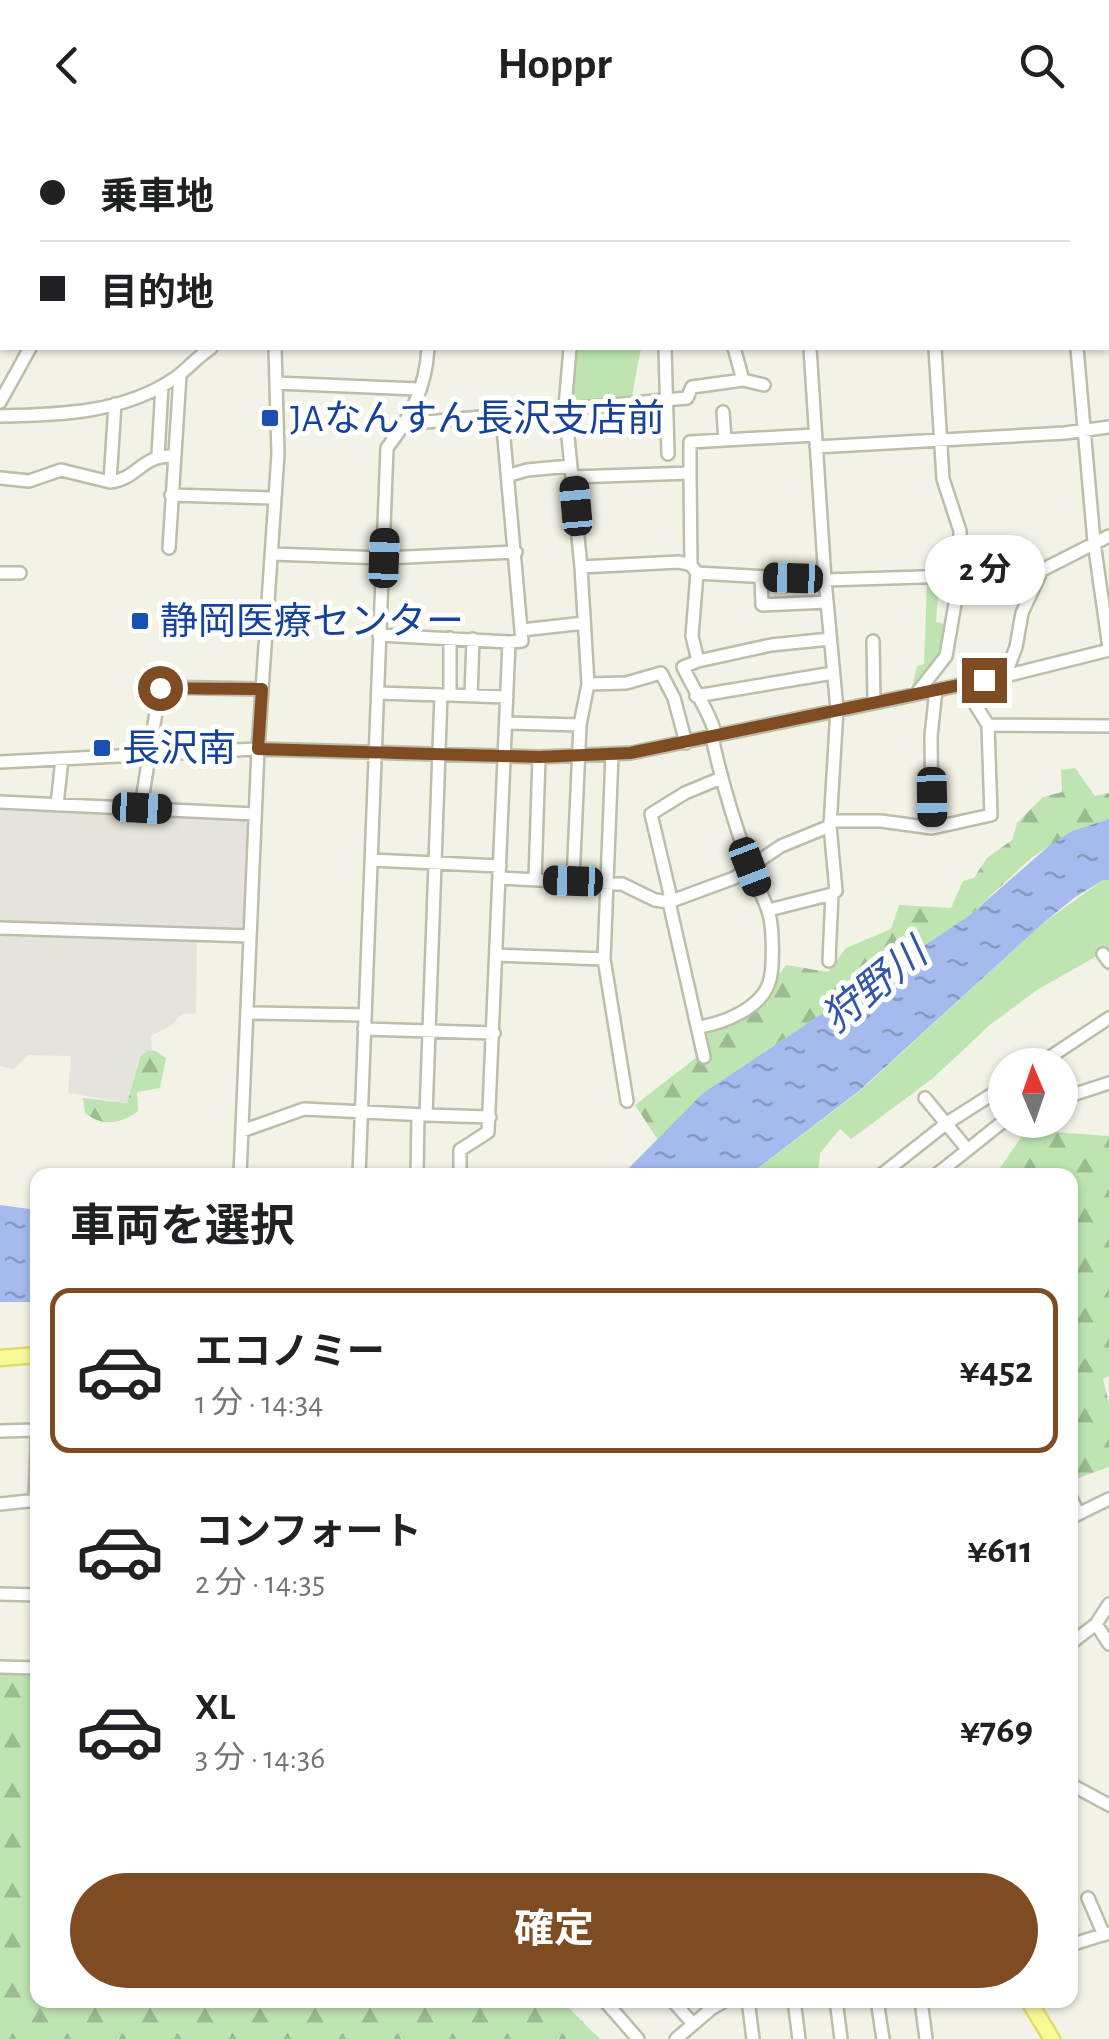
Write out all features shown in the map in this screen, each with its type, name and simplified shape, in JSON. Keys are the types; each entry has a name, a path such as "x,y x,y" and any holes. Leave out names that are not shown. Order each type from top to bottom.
{"main road":[{"path":"0,1358 30,1357"},
{"path":"1033,2008 1052,2039"}],"street":[{"path":"0,402 29,350"},
{"path":"0,416 84,414 162,386 208,350"},
{"path":"240,1168 258,749 275,498 275,350"},
{"path":"359,1168 387,448 416,406 428,350"},
{"path":"570,350 566,407 588,684 580,726 573,881"},
{"path":"665,350 668,454"},
{"path":"735,350 743,380"},
{"path":"769,910 836,890 830,824 837,708 810,350"},
{"path":"917,693 946,656 960,575 960,531 943,479 936,350"},
{"path":"0,762 258,749 539,757 612,754 686,743 837,708 1005,676 1109,649 1094,542 1077,350"},
{"path":"169,548 180,375"},
{"path":"405,424 687,398 692,387 743,380 764,384"},
{"path":"276,383 417,389"},
{"path":"158,455 162,386"},
{"path":"110,482 115,404"},
{"path":"724,412 724,440"},
{"path":"380,635 522,640 502,416"},
{"path":"698,661 692,636 690,442 940,438 1109,427"},
{"path":"0,478 29,481 62,470 110,482 128,477 143,462 158,455 173,456"},
{"path":"510,475 527,470 690,473"},
{"path":"171,495 275,498"},
{"path":"581,566 679,562 694,569 825,580 1021,574 1042,570 1109,536"},
{"path":"272,554 384,558 516,552"},
{"path":"1005,676 1016,647 1022,613 1042,570"},
{"path":"0,573 20,573"},
{"path":"761,577 762,605 827,602"},
{"path":"522,630 584,623"},
{"path":"417,1168 430,1030 440,754 450,638"},
{"path":"700,1027 736,1017 769,985 772,950 769,910 750,867 721,778 712,716 696,696 683,667 771,645 830,639"},
{"path":"472,696 473,640"},
{"path":"872,641 874,702"},
{"path":"460,1168 460,1150 488,1132 490,1117 509,642"},
{"path":"588,684 626,683 661,673 674,698 686,743"},
{"path":"696,696 833,673"},
{"path":"371,860 436,862 535,880 622,884 669,902 734,878 781,846 830,824 881,821 932,828 991,815 988,725 963,684"},
{"path":"142,808 160,688 262,689"},
{"path":"932,828 931,736 936,690"},
{"path":"378,693 507,697"},
{"path":"506,723 580,726"},
{"path":"988,725 1109,726"},
{"path":"612,754 604,959 627,1101"},
{"path":"535,880 539,757"},
{"path":"57,805 62,759"},
{"path":"704,1058 651,814 685,793 721,778"},
{"path":"0,802 255,814"},
{"path":"829,961 832,894"},
{"path":"0,928 250,936"},
{"path":"496,955 604,959"},
{"path":"247,1013 494,1033"},
{"path":"1064,1048 1109,1018"},
{"path":"1078,1093 1109,1083"},
{"path":"890,1168 988,1097"},
{"path":"925,1098 967,1149"},
{"path":"242,1131 304,1110 490,1117"},
{"path":"944,1168 988,1133"},
{"path":"0,1432 30,1430"},
{"path":"1078,1514 1109,1499"},
{"path":"0,1504 30,1501"},
{"path":"0,1594 30,1595"},
{"path":"1078,1638 1096,1624 1109,1604"},
{"path":"1096,1624 1109,1644"},
{"path":"0,1668 30,1668"},
{"path":"1078,1788 1109,1805"},
{"path":"1078,1943 1106,1934 1088,1898"},
{"path":"611,2008 638,2039"},
{"path":"679,2008 693,2024"},
{"path":"676,2039 715,2008"},
{"path":"749,2008 753,2039"},
{"path":"795,2008 799,2039"},
{"path":"837,2008 841,2039"},
{"path":"879,2008 882,2039"},
{"path":"922,2008 926,2039"}],"shaded area":[{"path":"0,805 249,816 244,930 0,921"},
{"path":"0,933 197,940 196,1013 182,1014 171,1026 151,1036 152,1049 139,1058 127,1103 68,1093 71,1056 28,1055 14,1069 0,1066"}],"green space":[{"path":"574,350 641,350 632,395 569,403"},
{"path":"939,582 936,622 951,626 940,661 922,677 910,697 917,666 924,664 927,583"},
{"path":"1075,768 1095,796 1109,793 1109,819 1072,831 1031,858 970,915 703,1093 658,1140 635,1105 706,1050 708,1029 770,987 786,965 828,972 846,948 891,929 899,905 951,908 963,881 974,878 987,858 1012,840 1017,823 1043,797 1062,792 1061,770"},
{"path":"1103,880 1109,880 1109,949 1037,990 991,1024 932,1079 851,1139 840,1129 820,1153 819,1168 758,1168 860,1091 1042,924"},
{"path":"149,1050 166,1058 160,1088 137,1092 138,1111 111,1122 85,1113 83,1098 127,1103 140,1057"},
{"path":"1109,1136 1109,1376 1103,1379 1109,1404 1109,1467 1078,1478 1078,1168 1000,1168 1021,1138"},
{"path":"30,1674 30,2008 569,2008 600,2039 0,2039 0,1675"}],"water":[{"name":"狩野川","path":"1109,819 1109,880 1074,898 1042,924 859,1091 758,1168 629,1168 703,1093 970,915 1050,845 1072,831"},
{"path":"0,1205 30,1209 30,1302 0,1302"}],"place":[{"name":"JAなんすん長沢支店前","path":"270,418"},
{"name":"静岡医療センター","path":"140,621"},
{"name":"長沢南","path":"102,748"}],"route":[{"path":"160,688 262,689 258,749 539,757 630,753 984,680"}]}
